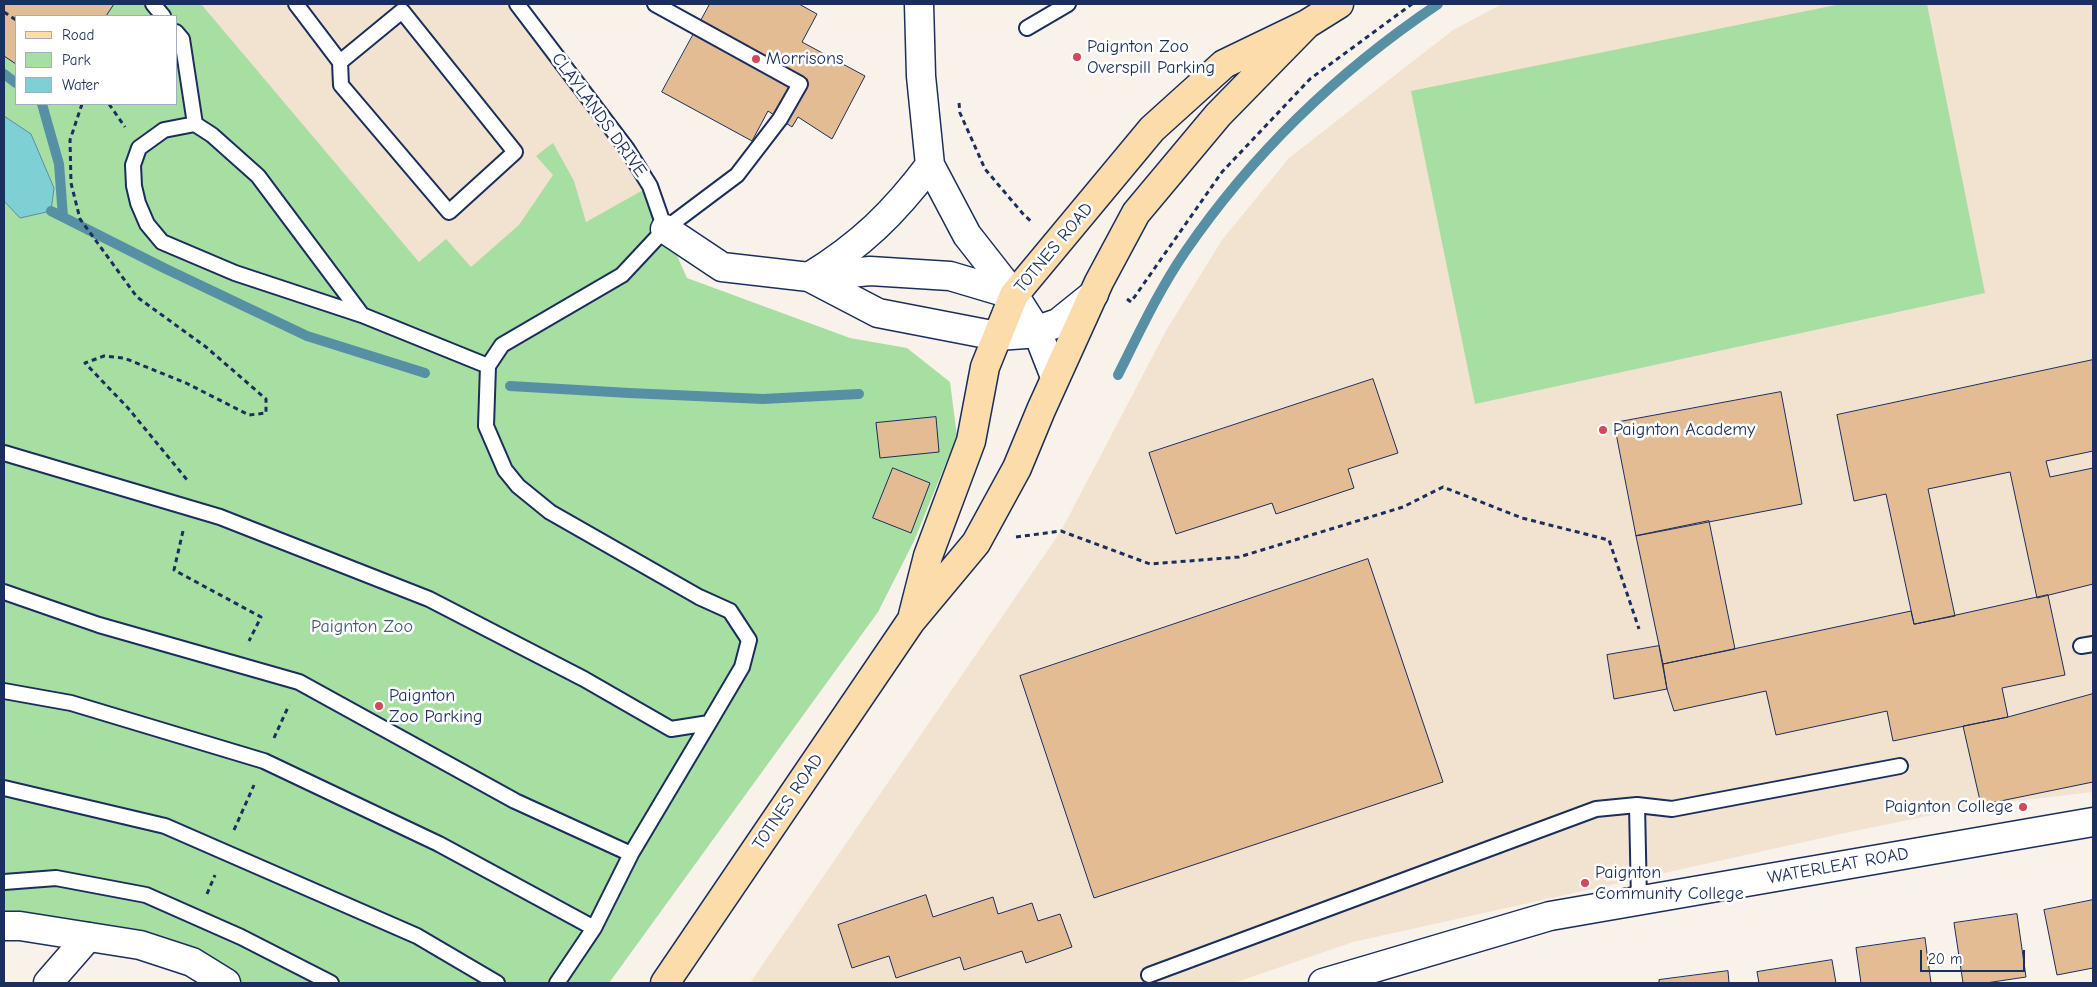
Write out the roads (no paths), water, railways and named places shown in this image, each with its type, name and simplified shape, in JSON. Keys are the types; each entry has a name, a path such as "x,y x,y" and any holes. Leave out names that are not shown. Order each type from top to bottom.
{"main road":[{"name":"TOTNES ROAD","path":"911,621 928,556 971,441 986,367 1014,295 1152,129 1224,64 1307,24 1339,4"},
{"name":"TOTNES ROAD","path":"665,983 911,621 976,543 1017,468 1094,294 1136,213 1218,115 1307,24"}],"street":[{"path":"919,4 921,76 930,165 967,235 1014,295 1036,331 1056,377"},
{"path":"809,277 841,257 867,236 905,198 930,165"},
{"path":"665,229 722,267 809,277 870,271 950,276 1014,295"},
{"path":"809,277 878,313 997,336 1026,334 1058,323 1094,294"},
{"name":"WATERLEAT ROAD","path":"1323,983 1550,916 2093,822"},
{"path":"4,926 20,926 140,945 192,962 226,983"},
{"path":"48,983 88,937"}],"lane":[{"path":"153,4 162,15"},
{"path":"296,4 340,62 340,85 449,212 515,152 402,11 340,62"},
{"name":"CLAYLANDS DRIVE","path":"517,4 627,149 650,186 665,229"},
{"path":"557,983 594,928 632,854 742,667 749,640 730,611 698,597 550,512 518,486 505,470 486,426 488,366 502,345 622,274 665,229 737,175 780,119 800,84 655,4"},
{"path":"1027,28 1068,4"},
{"path":"178,35 182,40 195,124"},
{"path":"362,315 258,176 212,135 195,124 164,130 139,148 133,165 134,186 138,203 147,224 162,242 235,273 362,315 488,366"},
{"path":"4,453 220,517 428,599 584,679 671,729 709,723"},
{"path":"4,592 99,625 299,682 515,801 632,854"},
{"path":"4,691 71,703 264,761 439,844 594,928"},
{"path":"1150,975 1596,809 1638,805 1672,809 1900,766"},
{"path":"4,788 165,826 417,936 497,983"},
{"path":"1638,805 1639,900"},
{"path":"4,882 56,878 146,894 241,937 331,983"}],"water":[{"path":"4,116 31,134 54,188 51,211 20,218 4,201"}],"waterway":[{"path":"1118,375 1176,266 1211,216 1239,181 1300,116 1333,86 1367,57 1438,4"},
{"path":"4,74 15,82"},
{"path":"42,105 59,164 63,217"},
{"path":"51,211 164,268 307,336 425,373"},
{"path":"510,386 763,399 859,394"}],"place":[{"name":"Paignton Zoo Overspill Parking","path":"1077,57"},
{"name":"Morrisons","path":"756,59"},
{"name":"Paignton Academy","path":"1603,430"},
{"name":"Paignton Zoo Parking","path":"379,706"},
{"name":"Paignton College","path":"2023,807"},
{"name":"Paignton Community College","path":"1585,883"}],"park label":[{"name":"Paignton Zoo","path":"362,627"}]}
